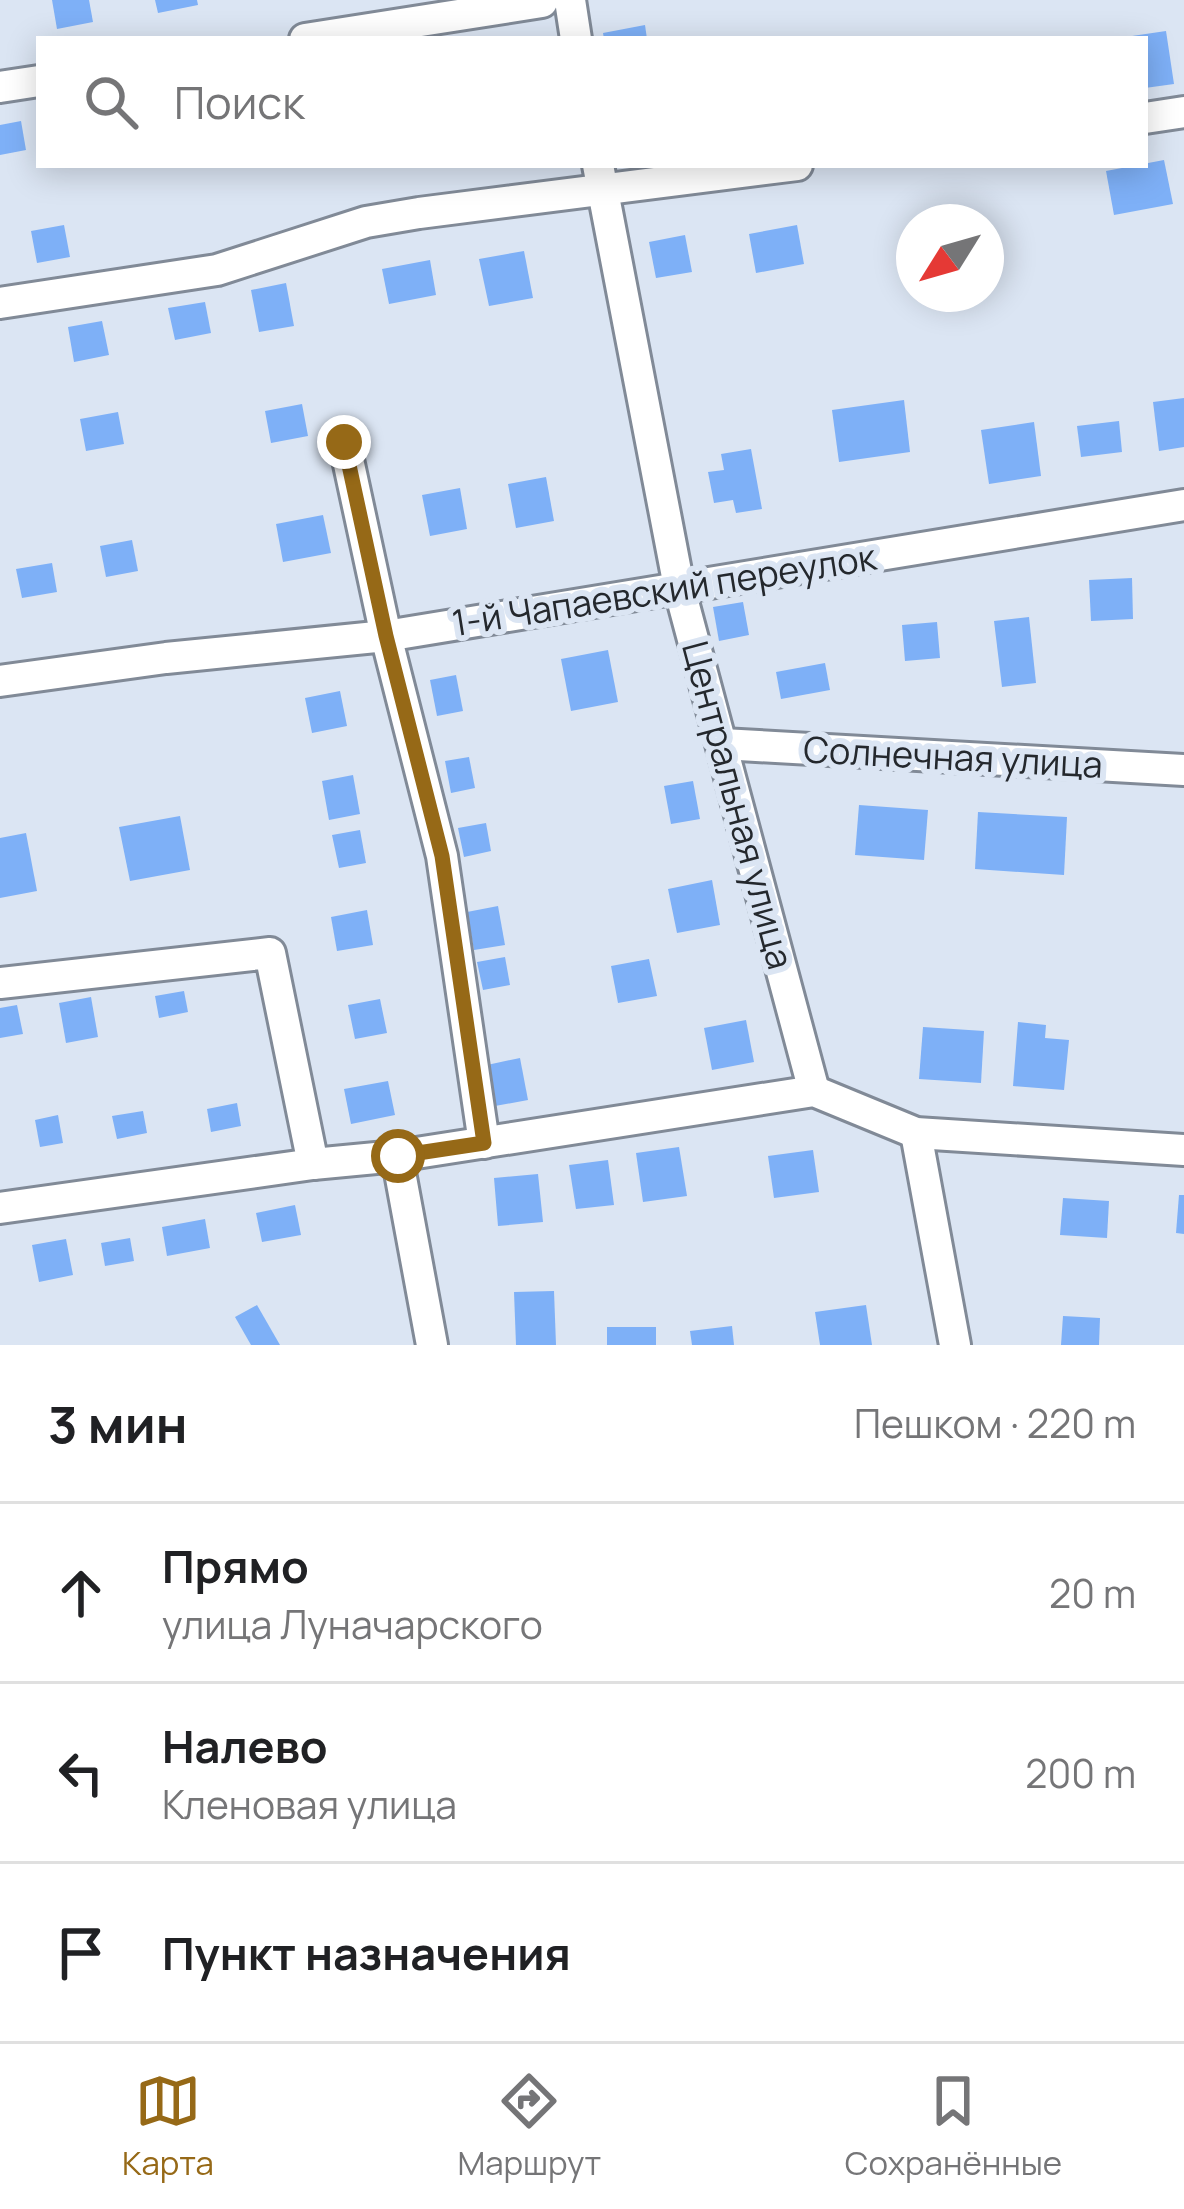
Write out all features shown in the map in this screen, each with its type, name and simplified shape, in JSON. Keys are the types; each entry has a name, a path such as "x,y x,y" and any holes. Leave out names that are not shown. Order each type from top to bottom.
{"street":[{"path":"325,36 556,1 574,36"},
{"path":"0,87 36,81"},
{"path":"1148,118 1184,112"},
{"path":"0,303 217,270 366,222 600,178 752,168"},
{"name":"Центральная улица","path":"600,178 679,587 814,1091"},
{"path":"344,442 386,636 442,856 484,1143"},
{"name":"1-й Чапаевский переулок","path":"0,681 166,658 386,636 1184,505"},
{"name":"Солнечная улица","path":"722,744 1184,770"},
{"path":"0,983 270,953 313,1164"},
{"path":"0,1208 398,1156 814,1091 916,1133 1184,1150"},
{"path":"916,1133 955,1345"},
{"path":"398,1156 432,1345"}],"building":[{"path":"52,0 89,0 93,22 57,29"},
{"path":"155,0 197,0 198,5 158,13"},
{"path":"645,25 647,36 604,36"},
{"path":"1166,31 1174,84 1148,88 1148,36 1132,36"},
{"path":"21,121 26,150 0,155 0,125"},
{"path":"1164,160 1173,204 1114,215 1106,171 1148,168 1148,163"},
{"path":"64,225 70,257 37,263 31,231"},
{"path":"797,225 804,264 756,273 749,234"},
{"path":"685,235 692,272 656,278 649,242"},
{"path":"524,251 533,298 489,306 479,259"},
{"path":"430,260 436,295 389,304 382,269"},
{"path":"286,283 294,326 259,332 251,290"},
{"path":"205,302 211,333 175,340 168,308"},
{"path":"102,321 109,355 74,362 68,327"},
{"path":"1184,398 1184,447 1159,451 1153,402"},
{"path":"904,400 910,452 839,462 832,410"},
{"path":"302,404 308,436 271,443 265,411"},
{"path":"118,412 124,444 86,451 80,419"},
{"path":"1119,421 1122,452 1081,457 1077,426"},
{"path":"1034,422 1041,476 989,484 981,430"},
{"path":"751,449 762,509 736,513 733,500 714,503 708,472 724,470 721,454"},
{"path":"546,477 554,521 516,528 508,484"},
{"path":"460,488 467,529 430,536 422,495"},
{"path":"323,515 331,553 283,562 276,524"},
{"path":"132,540 138,571 106,577 100,546"},
{"path":"52,563 57,592 22,598 16,569"},
{"path":"1132,578 1133,619 1091,621 1089,580"},
{"path":"743,602 749,635 719,641 713,607"},
{"path":"1029,617 1036,683 1002,687 994,621"},
{"path":"937,622 940,658 905,661 902,625"},
{"path":"608,650 618,702 571,711 561,659"},
{"path":"825,663 830,690 781,699 776,672"},
{"path":"456,675 463,711 437,716 430,680"},
{"path":"340,691 347,726 312,733 305,698"},
{"path":"469,757 475,788 451,793 445,761"},
{"path":"353,775 360,814 329,820 322,781"},
{"path":"693,781 700,819 671,824 664,786"},
{"path":"859,805 928,810 924,860 855,855"},
{"path":"978,812 1067,817 1064,875 975,869"},
{"path":"180,816 190,870 130,881 119,827"},
{"path":"486,823 491,851 464,857 458,828"},
{"path":"360,830 366,863 339,868 332,835"},
{"path":"26,833 37,891 0,898 0,838"},
{"path":"712,880 720,925 677,933 668,889"},
{"path":"498,906 505,945 474,950 467,912"},
{"path":"367,910 373,945 337,951 331,917"},
{"path":"505,957 510,985 483,990 477,962"},
{"path":"649,959 657,996 618,1003 611,966"},
{"path":"184,991 188,1012 159,1018 155,996"},
{"path":"91,997 98,1037 66,1043 59,1003"},
{"path":"380,999 387,1033 355,1039 348,1005"},
{"path":"17,1005 23,1034 0,1038 0,1008"},
{"path":"746,1020 754,1062 712,1070 704,1028"},
{"path":"1018,1022 1046,1025 1045,1038 1069,1040 1064,1090 1013,1086"},
{"path":"923,1027 984,1031 981,1083 919,1079"},
{"path":"520,1058 528,1100 495,1106 487,1065"},
{"path":"388,1081 395,1115 351,1124 344,1089"},
{"path":"237,1103 241,1126 211,1132 207,1109"},
{"path":"143,1111 147,1133 117,1139 112,1116"},
{"path":"58,1115 63,1143 40,1147 35,1120"},
{"path":"679,1147 687,1196 643,1202 636,1153"},
{"path":"813,1150 819,1192 774,1198 768,1156"},
{"path":"608,1160 614,1205 576,1209 569,1165"},
{"path":"538,1174 543,1222 498,1226 494,1178"},
{"path":"1179,1195 1184,1195 1184,1234 1176,1233"},
{"path":"1063,1198 1109,1201 1107,1238 1060,1235"},
{"path":"295,1205 301,1235 262,1242 256,1213"},
{"path":"205,1219 210,1248 167,1256 162,1227"},
{"path":"130,1238 134,1261 105,1266 101,1243"},
{"path":"66,1239 73,1275 39,1282 32,1245"},
{"path":"554,1291 556,1345 516,1345 514,1292"},
{"path":"257,1305 280,1345 251,1345 235,1317"},
{"path":"866,1305 872,1345 820,1345 815,1312"},
{"path":"1063,1316 1100,1318 1099,1345 1061,1345"},
{"path":"732,1326 734,1345 692,1345 690,1331"},
{"path":"607,1327 656,1327 656,1345 607,1345"}],"route":[{"path":"344,442 386,636 442,856 484,1143 398,1156"}]}
